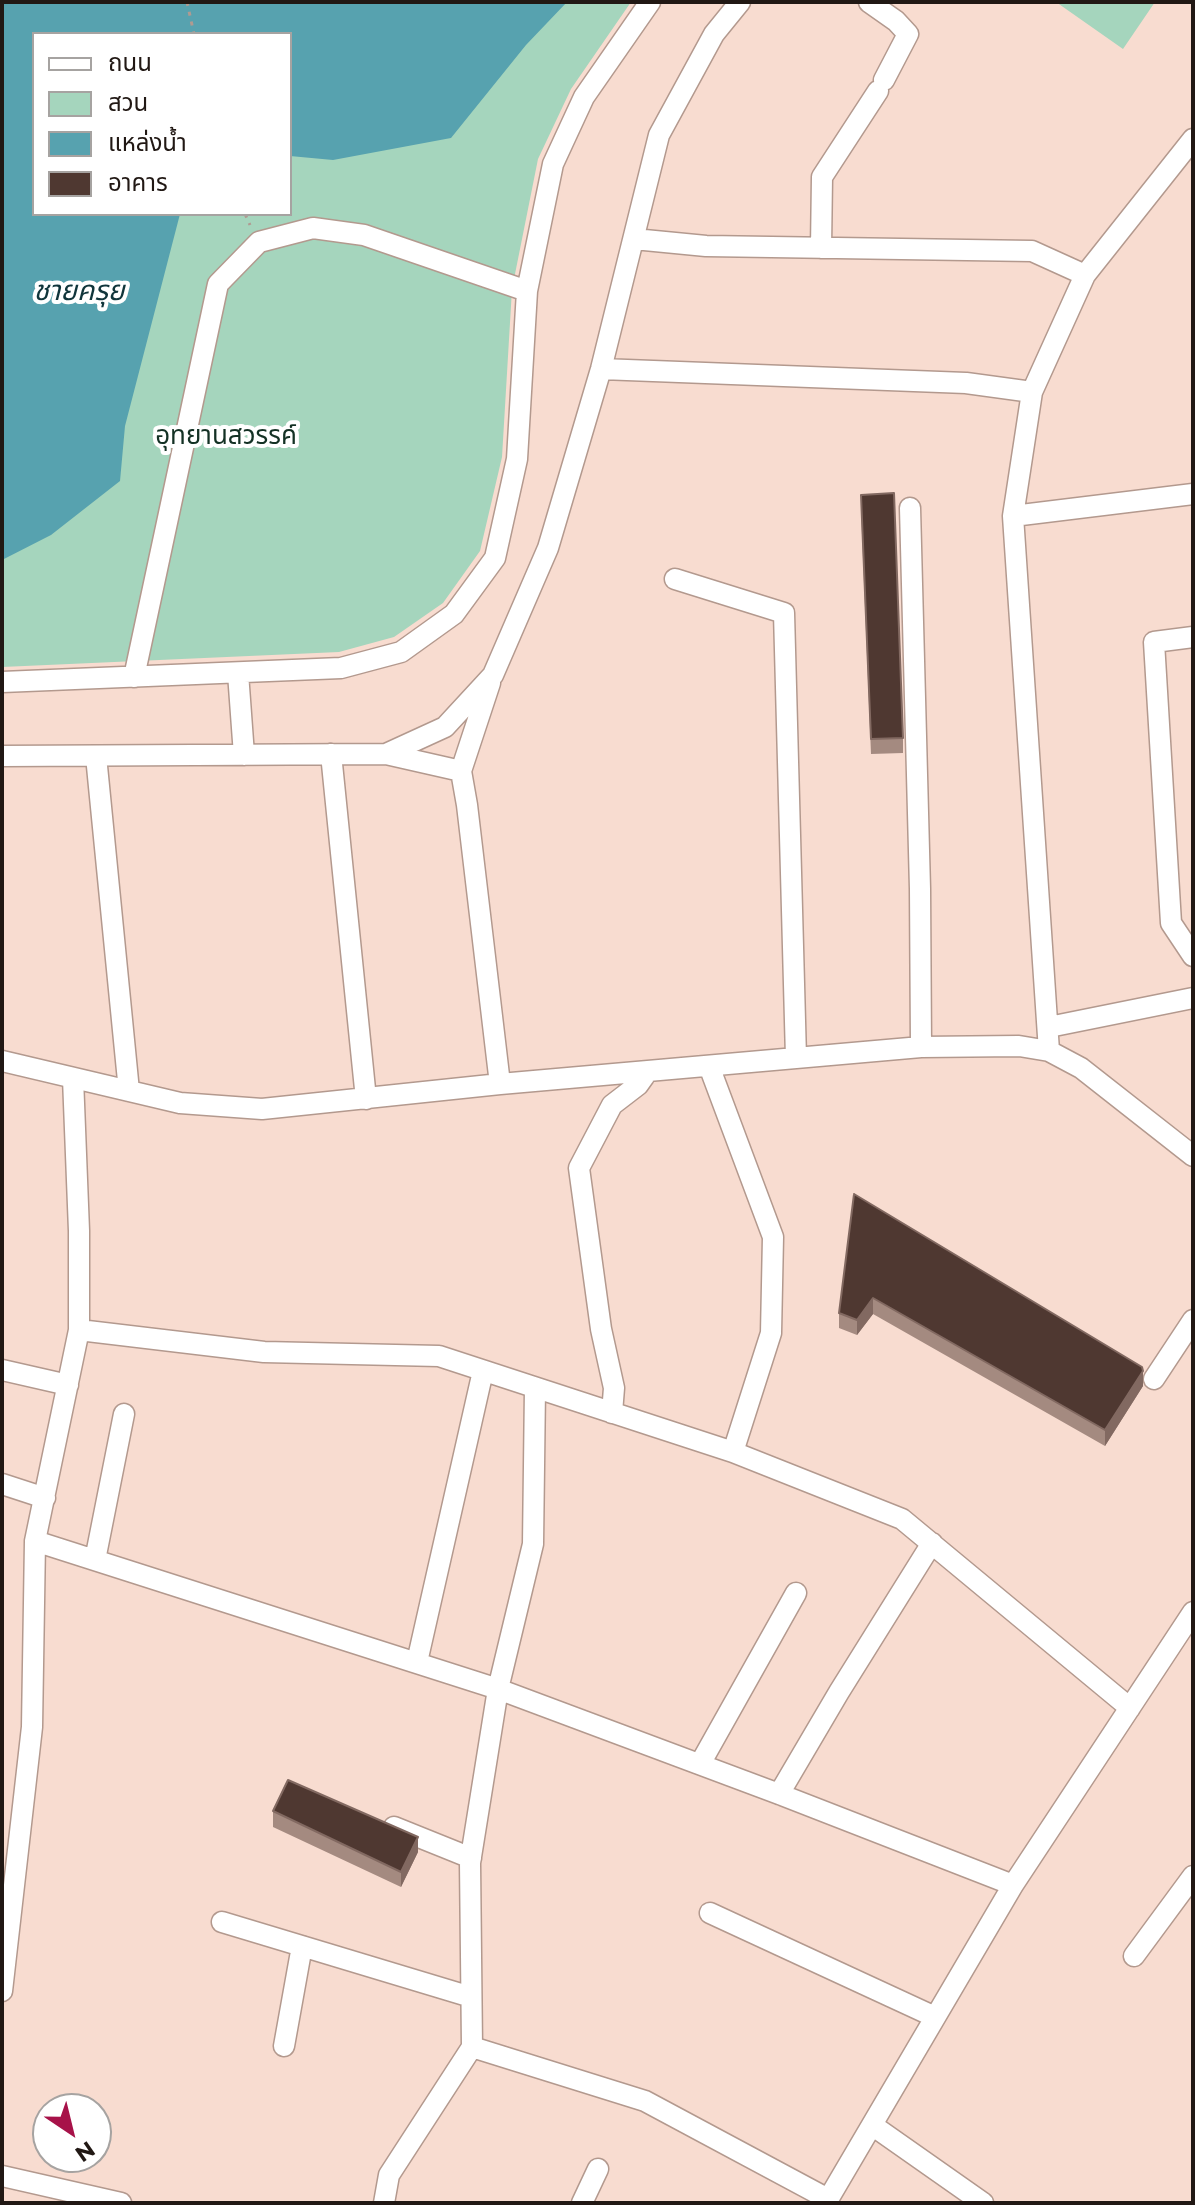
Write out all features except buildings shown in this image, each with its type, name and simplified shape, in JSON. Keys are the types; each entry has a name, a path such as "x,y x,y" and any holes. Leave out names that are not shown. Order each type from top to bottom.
{"street":[{"path":"2,682 341,668 401,652 454,614 495,558 505,515 517,459 527,291 553,164 584,97 650,2"},
{"path":"500,1084 461,771 493,675 548,548 601,369 659,135 714,34 740,2"},
{"path":"821,248 822,177 881,86 908,34 896,21 869,2"},
{"path":"1049,1051 1013,516 1032,392 1085,275 1193,139"},
{"path":"134,677 218,284 259,242 313,228 364,235 527,291"},
{"path":"634,239 706,246 1032,251 1085,275"},
{"path":"601,369 966,383 1032,392"},
{"path":"1013,516 1193,494"},
{"path":"910,508 921,1047"},
{"path":"675,579 784,613 796,1058"},
{"path":"1193,637 1154,642 1171,923 1193,956"},
{"path":"238,673 244,755"},
{"path":"386,754 445,727 493,675"},
{"path":"331,754 366,1099"},
{"path":"2,756 386,754 461,771"},
{"path":"96,756 129,1091"},
{"path":"1049,1027 1193,998"},
{"path":"2,1061 180,1103 262,1109 500,1084 921,1047 1019,1046 1049,1051 1081,1068 1193,1156"},
{"path":"709,1066 773,1237 771,1333 733,1452"},
{"path":"612,1413 614,1388 601,1329 579,1168 614,1102 638,1085 648,1071"},
{"path":"2,1991 32,1727 35,1541 79,1330 73,1078"},
{"path":"1154,1379 1193,1320"},
{"path":"79,1330 264,1352 439,1356 733,1452 902,1519 1130,1708"},
{"path":"2,1370 68,1385"},
{"path":"417,1662 483,1371"},
{"path":"384,2203 389,2175 472,2047 471,1858 498,1689 533,1544 535,1388"},
{"path":"95,1560 124,1414"},
{"path":"2,1484 45,1498"},
{"path":"35,1541 498,1689 1013,1885"},
{"path":"779,1794 932,1543"},
{"path":"700,1764 796,1593"},
{"path":"472,2047 645,2101 827,2201 1013,1885 1193,1612"},
{"path":"372,1818 457,1855 471,1858"},
{"path":"1134,1956 1193,1876"},
{"path":"710,1913 935,2017"},
{"path":"222,1922 471,1997"},
{"path":"284,2046 302,1946"},
{"path":"872,2125 983,2203"},
{"path":"582,2203 598,2169"},
{"path":"2,2176 121,2203"}],"path":[{"path":"187,2 194,32"}],"green space":[{"name":"อุทยานสวรรค์","path":"2,2 631,2 571,89 538,159 512,289 502,457 480,551 443,603 394,637 339,652 2,667"},
{"path":"1056,2 1155,2 1123,49"}],"water":[{"name":"ชายครุย","path":"2,2 567,2 526,45 451,138 333,160 292,156 292,32 32,32 32,216 179,216 125,426 120,481 51,535 2,560"}]}
